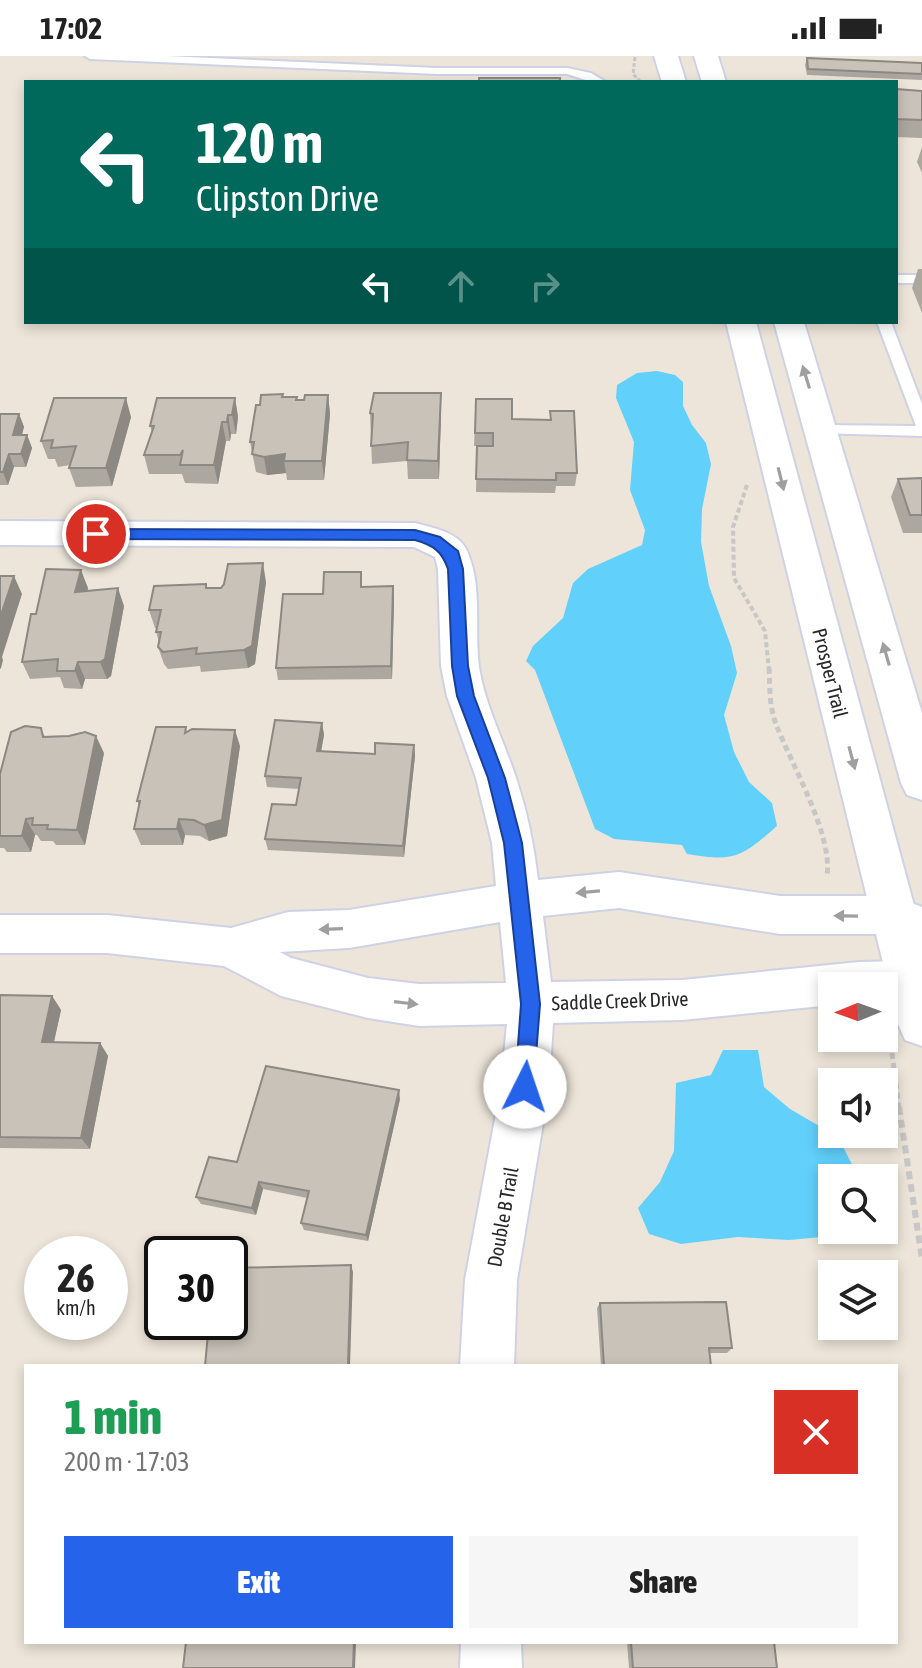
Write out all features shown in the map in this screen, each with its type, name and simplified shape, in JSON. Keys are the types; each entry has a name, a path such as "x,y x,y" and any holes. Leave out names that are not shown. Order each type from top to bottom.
{"main road":[{"path":"666,56 673,80"},
{"path":"706,56 713,80"},
{"name":"Prosper Trail","path":"742,324 908,920 922,1024"},
{"path":"790,324 922,783"},
{"path":"769,430 822,430"}],"street":[{"name":"Double B Trail","path":"0,533 415,535 435,541 450,551 456,569 460,666 466,696 496,778 513,843 531,1004 525,1087 491,1280 487,1364"},
{"name":"Saddle Creek Drive","path":"0,934 107,934 231,947 288,931 363,927 521,900 619,890 780,915 908,920"},
{"name":"Saddle Creek Drive","path":"231,947 281,976 368,998 419,1005 682,1000 916,977"},
{"path":"491,1644 491,1668"}],"lane":[{"path":"90,56 437,77 567,71 596,80"},
{"path":"898,279 922,279"},
{"path":"885,324 916,390 922,424"},
{"path":"822,430 922,431"}],"path":[{"path":"635,56 633,74 639,80"},
{"path":"750,479 733,527 734,578 765,631 774,720 804,787 829,861 825,875 841,885 850,916"},
{"path":"891,1052 910,1195 922,1259"}],"water":[{"path":"657,371 675,375 683,382 683,406 706,443 711,464 702,509 701,542 709,586 731,646 737,673 724,715 734,752 749,782 772,803 777,826 745,851 727,857 687,854 682,845 614,839 595,829 535,670 526,661 533,646 563,618 573,583 588,569 642,545 645,530 630,490 634,442 616,398 617,385 637,373"},
{"path":"723,1050 758,1050 764,1087 790,1109 818,1125 818,1148 844,1148 852,1164 818,1164 818,1237 789,1240 738,1237 681,1244 649,1234 638,1208 660,1182 674,1151 676,1083 711,1075"}],"building":[{"path":"807,58 922,63 922,74 808,69"},
{"path":"479,78 560,78 560,80"},
{"path":"898,89 922,91 922,120 898,119"},
{"path":"374,393 441,393 438,461 407,460 408,442 371,446 373,414 370,413"},
{"path":"283,394 282,397 297,397 296,400 304,400 305,395 328,395 322,461 284,461 285,454 264,457 252,454 254,442 250,442 256,405 260,405 261,395"},
{"path":"54,398 126,398 106,468 69,468 76,446 51,448 53,440 41,441"},
{"path":"157,398 235,398 232,415 228,415 227,422 222,422 214,465 180,465 183,450 180,455 144,455 154,426 150,426"},
{"path":"476,399 512,399 512,419 551,420 550,411 574,411 577,473 556,473 556,480 476,479 477,446 493,446 493,433 475,433"},
{"path":"0,414 19,414 13,435 27,435 21,454 9,454 3,472 0,472"},
{"path":"922,478 922,515 910,515 898,479"},
{"path":"263,563 252,646 244,650 196,654 197,648 163,652 158,647 161,632 156,632 161,610 149,610 154,586 206,584 206,588 221,588 228,564"},
{"path":"46,569 81,570 75,592 118,588 105,659 100,662 78,662 75,671 57,671 58,659 22,662 31,614 36,614"},
{"path":"324,572 361,572 361,587 393,586 391,666 276,668 283,594 323,594"},
{"path":"0,576 14,576 0,618"},
{"path":"275,720 322,723 317,751 375,754 375,743 414,745 403,846 265,839 272,804 296,805 301,778 265,776"},
{"path":"25,726 41,728 43,737 85,732 96,736 77,830 32,825 33,818 26,819 22,836 0,836 0,774 11,732"},
{"path":"156,727 186,727 185,733 192,729 235,730 222,820 204,825 194,820 179,819 177,829 134,829 140,801 137,801"},
{"path":"0,995 52,996 42,1042 100,1043 81,1138 0,1137"},
{"path":"266,1066 399,1090 366,1235 301,1223 309,1191 259,1182 252,1208 196,1197 209,1157 237,1162"},
{"path":"351,1265 348,1364 205,1364 207,1340 248,1340 248,1268"},
{"path":"726,1302 732,1348 709,1348 711,1364 604,1364 600,1303"},
{"path":"186,1644 354,1644 353,1668 183,1668"},
{"path":"631,1644 774,1644 777,1668 633,1668"}],"route":[{"path":"96,534 415,535 435,541 450,551 456,569 460,666 466,696 496,778 513,843 521,900 531,1004 525,1087"}]}
